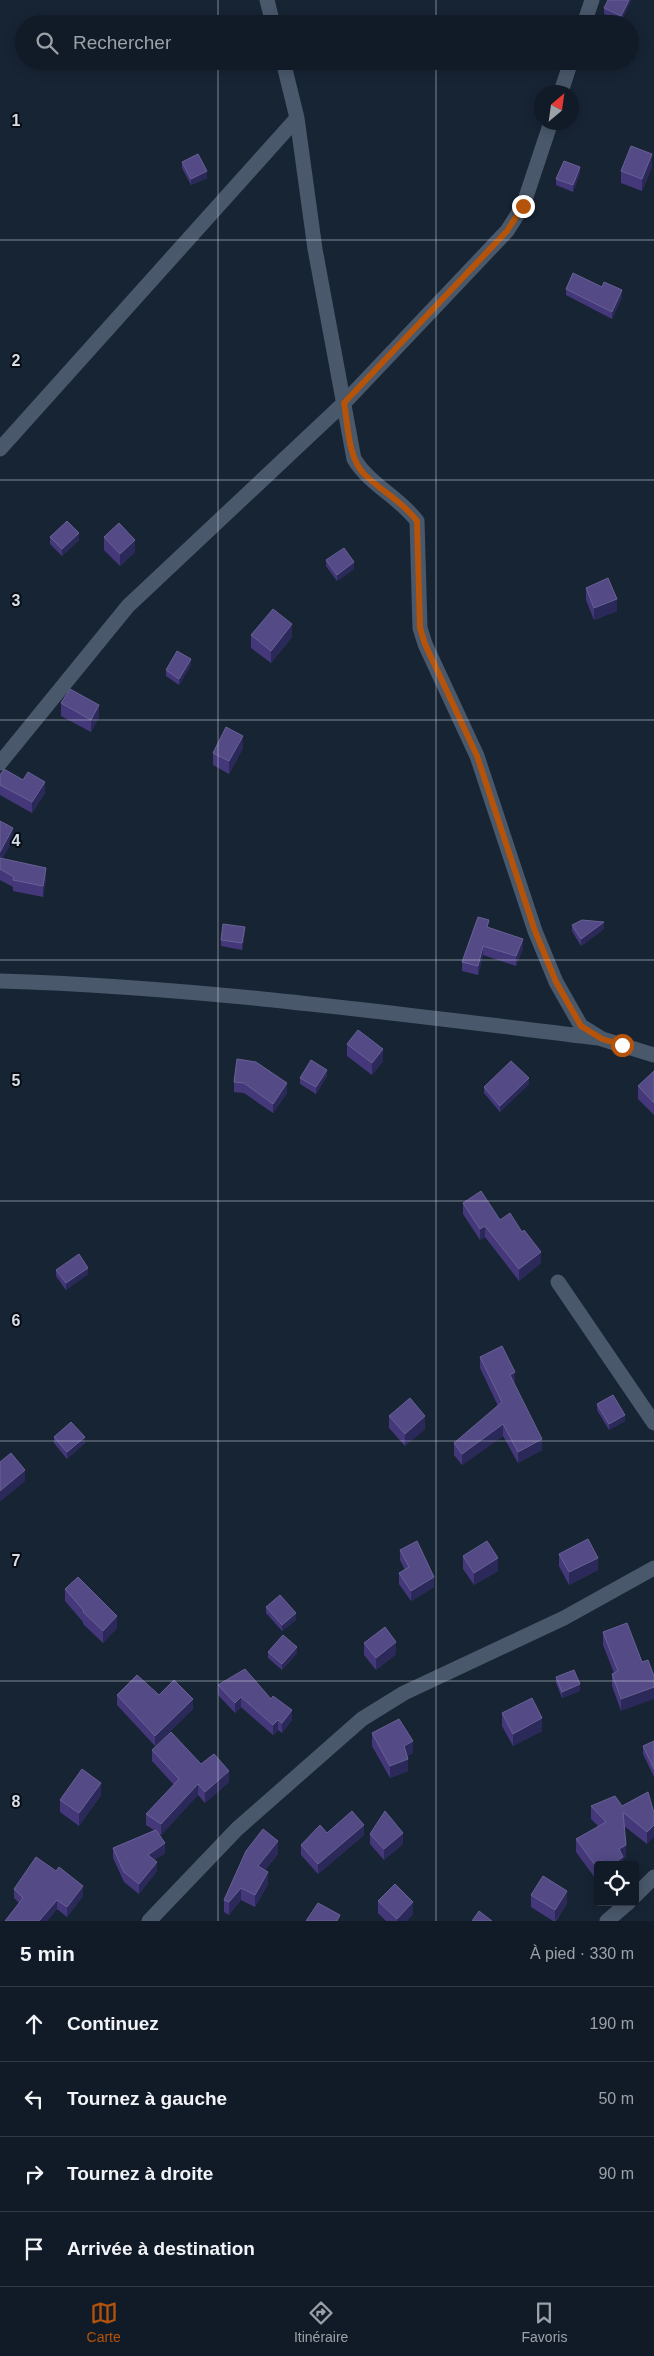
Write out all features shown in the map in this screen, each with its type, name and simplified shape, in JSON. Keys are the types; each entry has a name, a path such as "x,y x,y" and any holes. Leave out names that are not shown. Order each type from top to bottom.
{"street":[{"path":"267,0 271,15"},
{"path":"587,15 592,0"},
{"path":"285,70 297,118 315,249 354,459 363,473 407,508 417,521 420,628 425,644 477,756 535,931 556,982 581,1026 602,1039"},
{"path":"563,85 568,70"},
{"path":"0,449 297,118"},
{"path":"0,763 128,606 344,403 507,231 523,206 548,130"},
{"path":"0,981 83,984 322,1005 602,1039 654,1055"},
{"path":"558,1282 654,1422"},
{"path":"149,1921 237,1829 362,1719 404,1693 564,1618 654,1568"},
{"path":"639,1892 654,1877"},
{"path":"607,1921 624,1906"}],"building":[{"path":"608,0 629,0 622,15 604,8"},
{"path":"631,146 652,154 642,179 621,171"},
{"path":"198,154 207,171 191,179 182,162"},
{"path":"564,161 580,167 573,185 556,179"},
{"path":"573,273 602,287 604,282 622,290 612,312 566,289"},
{"path":"67,521 79,533 62,549 50,537"},
{"path":"119,523 135,540 120,554 104,537"},
{"path":"344,548 354,562 337,575 326,560"},
{"path":"608,578 617,599 594,608 586,588"},
{"path":"273,609 292,624 271,651 251,635"},
{"path":"177,651 191,659 179,679 166,670"},
{"path":"70,689 99,705 91,720 61,703"},
{"path":"226,727 243,736 229,761 213,753"},
{"path":"4,769 23,780 28,772 45,782 32,802 0,785 0,775"},
{"path":"0,821 13,828 0,852"},
{"path":"0,858 46,868 43,886 13,880 14,877 0,869"},
{"path":"478,917 489,920 487,927 523,939 516,956 483,946 478,966 462,962"},
{"path":"582,920 604,922 581,939 572,925"},
{"path":"223,924 245,927 242,943 221,940"},
{"path":"358,1030 383,1049 372,1063 347,1044"},
{"path":"237,1059 256,1062 287,1083 273,1104 244,1083 234,1082"},
{"path":"311,1060 327,1070 316,1087 300,1078"},
{"path":"511,1061 529,1078 500,1106 484,1087"},
{"path":"654,1071 654,1103 638,1086"},
{"path":"481,1191 500,1220 510,1213 522,1232 524,1230 541,1252 519,1269 485,1226 480,1229 463,1203"},
{"path":"79,1254 88,1268 66,1283 56,1270"},
{"path":"502,1346 515,1372 510,1375 542,1439 518,1452 503,1424 462,1454 454,1443 502,1402 480,1357"},
{"path":"613,1395 625,1415 609,1424 597,1404"},
{"path":"410,1398 425,1416 405,1434 389,1416"},
{"path":"71,1422 85,1437 67,1452 54,1437"},
{"path":"11,1453 25,1470 0,1491 0,1462"},
{"path":"588,1539 598,1558 569,1572 559,1554"},
{"path":"417,1541 434,1577 411,1591 399,1573 409,1567 400,1550"},
{"path":"487,1541 498,1558 474,1573 463,1556"},
{"path":"78,1577 117,1616 103,1631 83,1612 65,1589"},
{"path":"280,1595 296,1613 282,1625 266,1607"},
{"path":"627,1623 642,1662 648,1660 654,1676 654,1687 621,1699 612,1674 618,1671 603,1632"},
{"path":"385,1627 396,1642 376,1658 364,1643"},
{"path":"283,1635 297,1647 282,1664 268,1652"},
{"path":"245,1669 271,1699 273,1696 292,1710 282,1723 278,1720 273,1725 241,1697 235,1703 218,1685"},
{"path":"574,1670 580,1684 562,1692 556,1677"},
{"path":"137,1675 159,1695 174,1680 193,1699 155,1736 117,1695"},
{"path":"532,1698 542,1718 513,1734 502,1713"},
{"path":"399,1719 413,1741 404,1746 408,1759 390,1766 372,1733"},
{"path":"171,1732 201,1764 214,1754 229,1771 205,1792 198,1784 161,1824 146,1814 179,1779 152,1750"},
{"path":"654,1741 654,1769 643,1746"},
{"path":"82,1769 101,1783 79,1813 60,1800"},
{"path":"648,1792 654,1813 654,1825 647,1832 623,1812 626,1845 619,1849 623,1857 617,1861 594,1861 594,1864 576,1839 606,1822 591,1806 615,1796 622,1806"},
{"path":"352,1811 364,1825 318,1864 301,1845 320,1825 327,1833"},
{"path":"385,1811 403,1833 384,1849 370,1834"},
{"path":"263,1829 278,1841 258,1866 268,1872 255,1895 241,1888 229,1902 224,1900 246,1851"},
{"path":"156,1830 165,1843 148,1855 157,1862 139,1884 124,1872 113,1848"},
{"path":"36,1857 56,1871 59,1867 83,1886 67,1907 57,1900 39,1921 5,1921 23,1898 14,1889"},
{"path":"543,1876 567,1891 555,1910 531,1895"},
{"path":"395,1884 413,1902 397,1919 378,1901"},
{"path":"318,1903 340,1915 337,1921 306,1921"},
{"path":"479,1911 492,1921 472,1921"}],"route":[{"path":"523,206 507,231 344,403 354,459 363,473 407,508 417,521 420,628 425,644 477,756 514,861 535,931 556,982 581,1026 602,1039 622,1045"}]}
